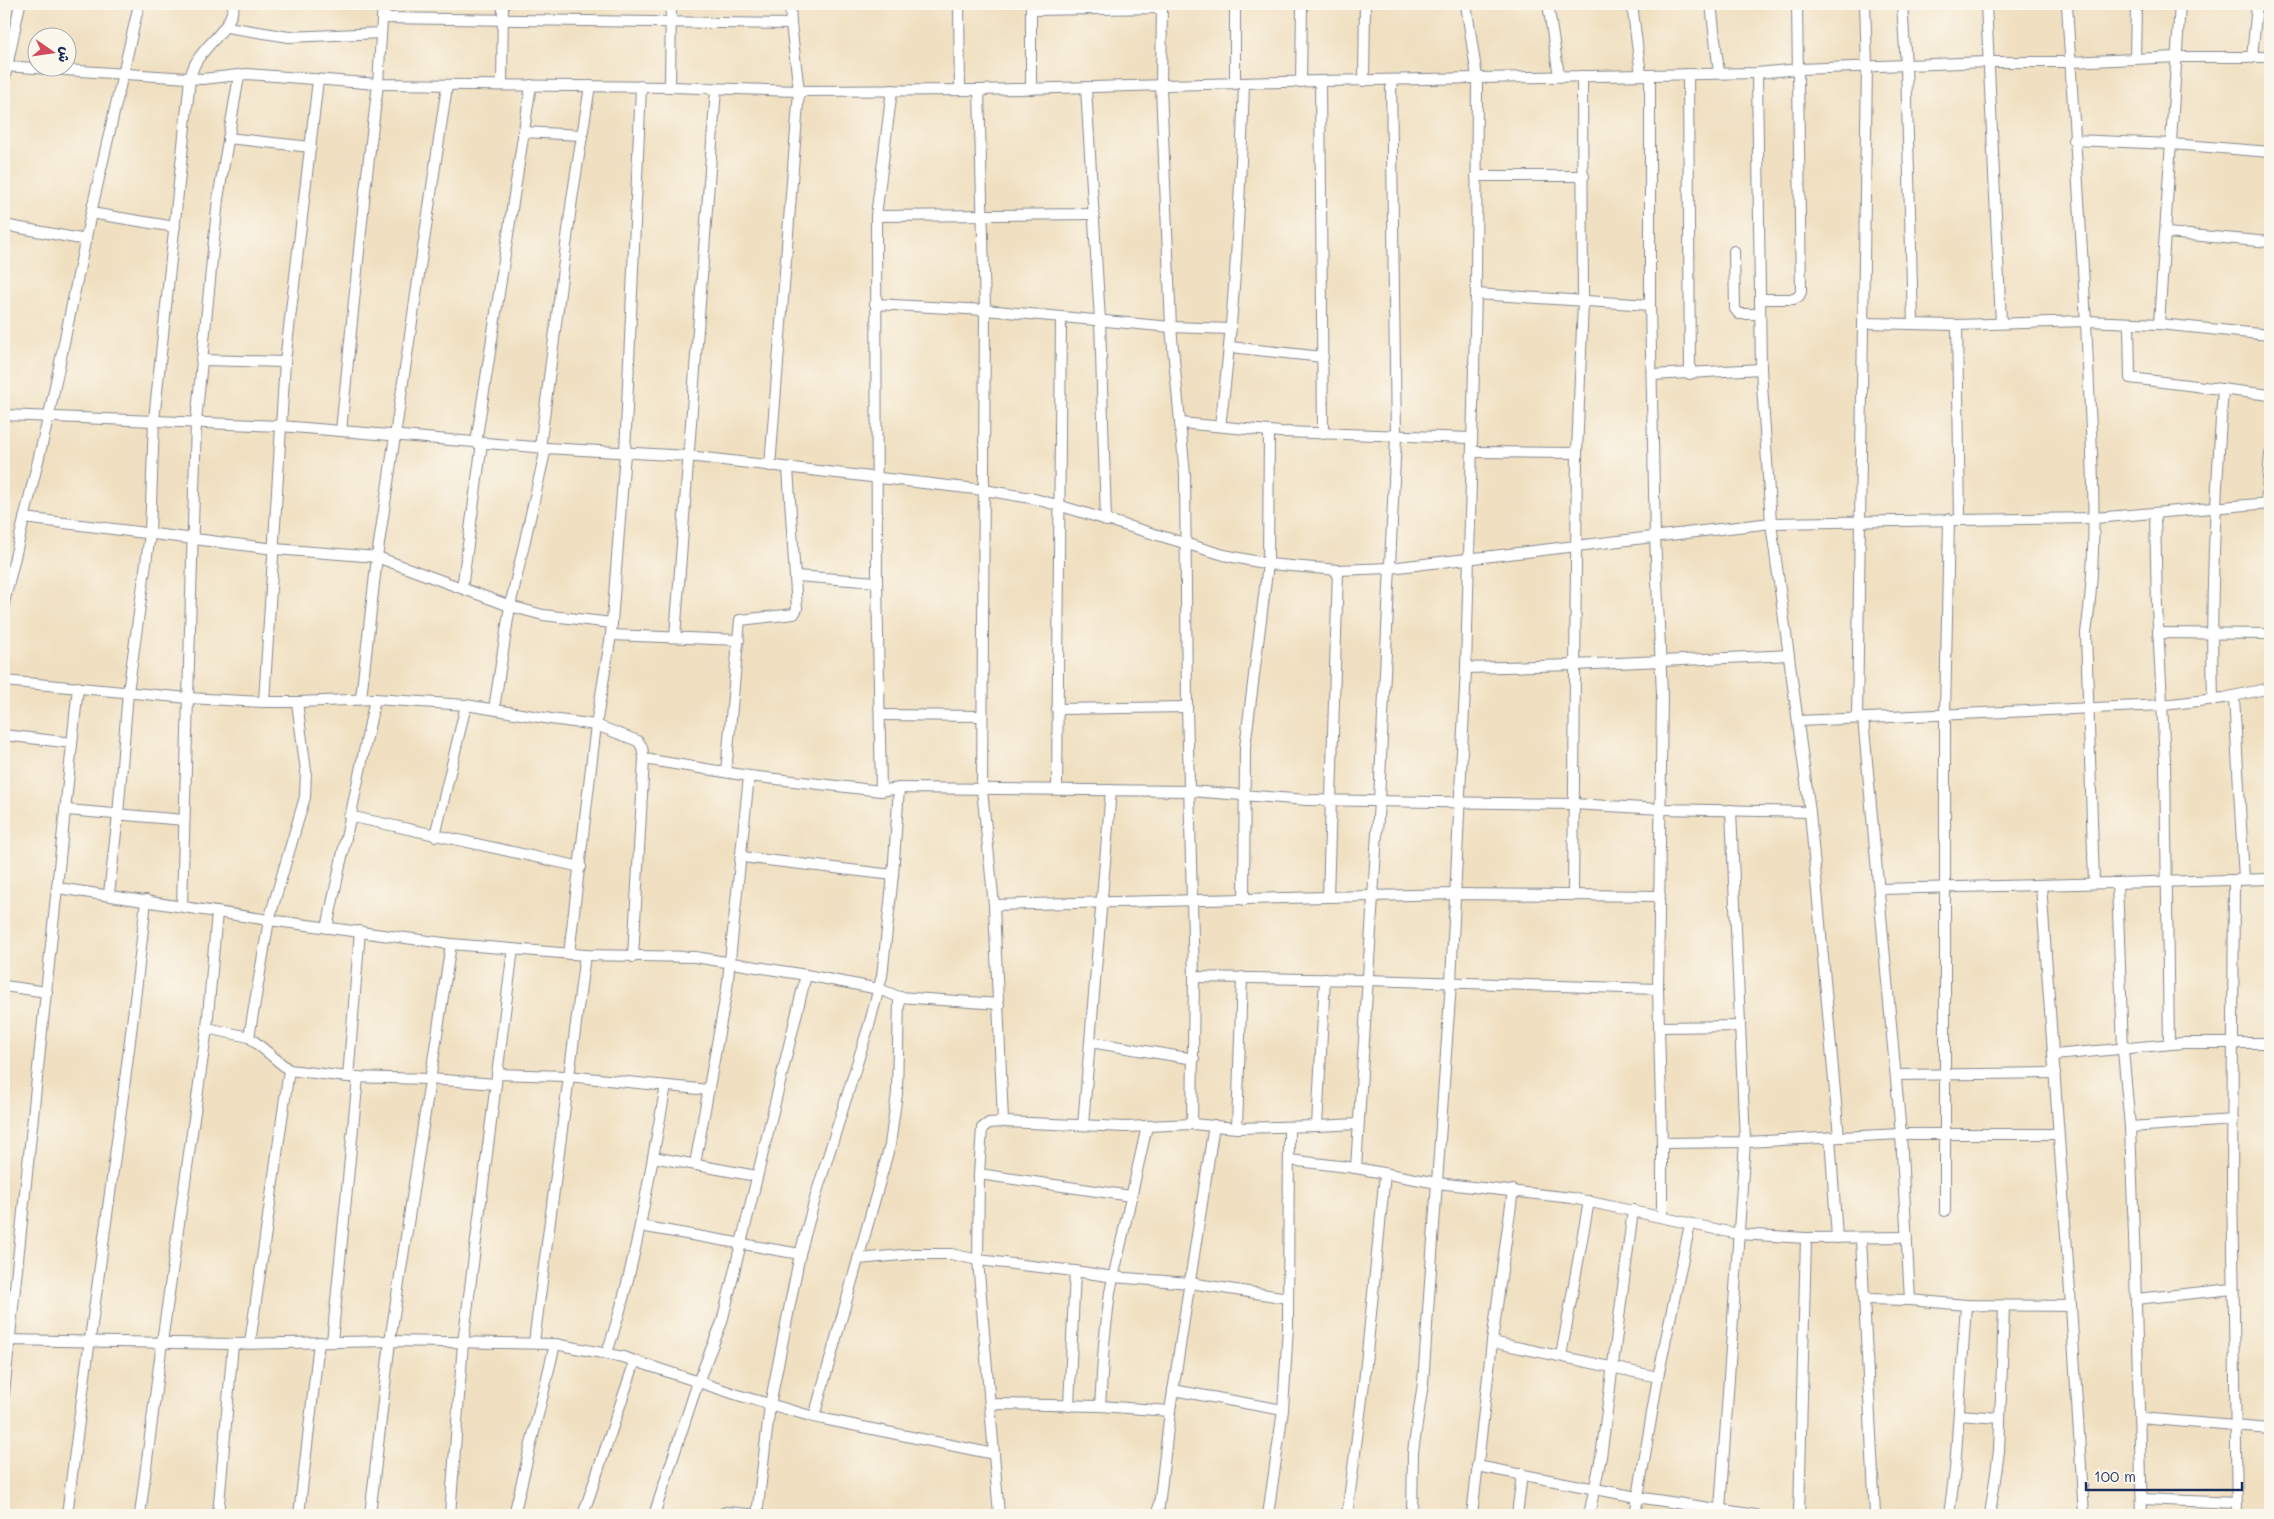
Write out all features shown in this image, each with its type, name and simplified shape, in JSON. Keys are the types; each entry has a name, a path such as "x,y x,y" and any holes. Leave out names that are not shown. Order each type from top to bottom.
{"street":[{"path":"4,81 5,67 20,4"},
{"path":"4,601 49,415 91,213 139,4"},
{"path":"109,894 118,815 128,692 150,534 154,420 190,79 197,61 227,26 234,4"},
{"path":"341,431 364,191 378,84 383,4"},
{"path":"502,85 503,4"},
{"path":"670,87 671,4"},
{"path":"770,466 799,91 790,24 790,4"},
{"path":"959,4 960,90"},
{"path":"1220,426 1230,348 1241,187 1235,4"},
{"path":"1301,82 1302,4"},
{"path":"1364,81 1365,4"},
{"path":"1412,1515 1413,1452 1423,1383 1451,982 1466,668 1476,294 1477,77 1466,4"},
{"path":"1548,4 1558,76"},
{"path":"1632,4 1646,75 1655,536 1661,660 1658,989 1662,1216"},
{"path":"1711,4 1719,73"},
{"path":"1760,298 1794,299 1801,292 1799,69 1796,4"},
{"path":"1865,4 1867,66 1860,718 1880,889 1896,1075 1910,1300"},
{"path":"1902,4 1906,65 1913,323"},
{"path":"1986,4 2001,323"},
{"path":"2067,4 2073,140 2086,321 2095,518 2090,605 2086,633 2094,883"},
{"path":"2134,58 2136,4"},
{"path":"2159,324 2167,233 2180,4"},
{"path":"2252,58 2257,4"},
{"path":"1031,89 1031,7 1162,6 1161,87 1171,327 1185,475 1187,707 1194,977 1192,1124"},
{"path":"382,18 790,24"},
{"path":"227,26 289,37 381,33"},
{"path":"5,67 190,79 247,74 378,84 641,86 799,91 1161,87 1477,77 1756,73 1867,66 1988,62 2070,62 2134,58 2270,57"},
{"path":"1756,73 1761,369 1771,522 1810,812 1835,1137 1837,1238"},
{"path":"1688,74 1690,374"},
{"path":"182,905 196,422 218,199 239,76"},
{"path":"1573,894 1577,453 1583,301 1584,176 1582,76"},
{"path":"264,702 275,549 285,362 318,80"},
{"path":"1356,1168 1366,980 1379,801 1396,437 1390,80"},
{"path":"1320,81 1323,434"},
{"path":"462,588 479,443 531,85"},
{"path":"361,698 377,557 447,86"},
{"path":"494,709 510,606 543,448 582,135 590,86"},
{"path":"569,954 581,867 596,725 612,623 625,452 641,86"},
{"path":"675,637 716,88"},
{"path":"1086,88 1100,320 1106,521"},
{"path":"881,791 877,582 876,216 892,90"},
{"path":"979,90 985,310 982,790 994,905 1003,1122"},
{"path":"524,132 582,135"},
{"path":"228,138 311,147"},
{"path":"2073,140 2172,144 2270,152"},
{"path":"1476,176 1584,176"},
{"path":"91,213 175,227"},
{"path":"876,216 1094,214"},
{"path":"4,224 86,240"},
{"path":"2167,233 2270,242"},
{"path":"1734,251 1735,310 1739,314 1760,314"},
{"path":"1476,294 1650,305"},
{"path":"875,304 985,310 1171,327 1231,329"},
{"path":"1057,789 1061,506 1061,318"},
{"path":"1864,323 1957,325 2086,321 2129,322 2270,336"},
{"path":"2129,322 2130,378 2270,395"},
{"path":"1945,1211 1945,714 1955,519 1957,325"},
{"path":"1230,348 1323,357"},
{"path":"201,360 285,362"},
{"path":"1652,375 1761,369"},
{"path":"2213,700 2211,633 2215,506 2223,389"},
{"path":"4,415 49,415 281,426 543,448 688,456 984,490 1030,498 1061,506 1185,545 1268,564 1338,570 1390,568 1771,522 2095,518 2215,506 2268,503 2270,454"},
{"path":"1180,423 1323,434 1472,438"},
{"path":"1244,900 1244,795 1247,727 1268,564 1269,431"},
{"path":"1472,452 1577,453"},
{"path":"726,772 740,620 797,612 788,468"},
{"path":"2155,513 2168,883 2169,1044"},
{"path":"24,518 193,540 377,557 510,606 543,615 612,623"},
{"path":"1328,897 1338,570"},
{"path":"796,576 877,582"},
{"path":"2158,633 2270,634"},
{"path":"611,635 739,640"},
{"path":"1466,668 1789,655"},
{"path":"4,681 188,698 264,702 375,698 466,705 596,725 638,741 642,747 644,759 633,957"},
{"path":"4,1393 7,1340 67,810 78,687"},
{"path":"1798,721 2163,705 2213,700 2270,688"},
{"path":"2234,696 2239,880 2233,1042 2233,1289 2237,1515"},
{"path":"326,928 375,698"},
{"path":"249,1037 269,920 305,797 306,771 297,702"},
{"path":"435,836 466,705"},
{"path":"1057,709 1187,707"},
{"path":"880,716 982,716"},
{"path":"4,735 72,743"},
{"path":"644,759 748,776 881,791 899,788 1111,790 1190,792 1331,800 1573,804 1661,809 1810,812"},
{"path":"695,1164 722,1022 731,963 748,776"},
{"path":"757,1515 770,1405 800,1254 816,1195 879,989 884,964 899,788"},
{"path":"1083,1125 1111,790"},
{"path":"67,810 184,820"},
{"path":"1720,1510 1744,1142 1731,810"},
{"path":"349,816 581,867"},
{"path":"742,857 893,875"},
{"path":"1880,889 2270,879"},
{"path":"2117,883 2124,1050 2130,1127 2142,1515"},
{"path":"2041,885 2084,1515"},
{"path":"58,888 182,905 269,920 451,944 585,955 679,956 806,974 879,989 899,997 999,1004"},
{"path":"994,905 1456,894 1660,896"},
{"path":"67,1515 88,1341 136,993 146,900"},
{"path":"140,1515 162,1342 207,1028 217,912"},
{"path":"332,1342 353,1077 360,931"},
{"path":"370,1515 390,1341 451,944"},
{"path":"450,1515 463,1343 514,950"},
{"path":"534,1342 585,955"},
{"path":"654,1515 698,1382 722,1322 806,974"},
{"path":"1194,977 1451,982 1658,989"},
{"path":"1237,1128 1242,977"},
{"path":"1317,1126 1325,979"},
{"path":"4,986 47,992"},
{"path":"814,1417 885,1167 895,1121 899,997"},
{"path":"1660,1028 1740,1026"},
{"path":"207,1028 249,1037 289,1070 353,1077 430,1079 568,1076 709,1090"},
{"path":"1090,1042 1194,1059"},
{"path":"2054,1056 2169,1044 2270,1043"},
{"path":"250,1343 289,1070"},
{"path":"1896,1075 2055,1073"},
{"path":"607,1353 626,1294 666,1086"},
{"path":"2130,1127 2233,1120"},
{"path":"999,1515 978,1260 979,1174 982,1128 989,1123 1003,1122 1147,1126 1192,1124 1237,1128 1358,1124"},
{"path":"1158,1515 1173,1390 1214,1125"},
{"path":"1100,1406 1104,1344 1113,1277 1147,1126"},
{"path":"1268,1515 1283,1410 1288,1298 1289,1127"},
{"path":"1662,1143 1744,1142 1901,1134 2058,1134"},
{"path":"653,1157 756,1176"},
{"path":"1290,1160 1356,1168 1437,1183 1513,1190 1589,1201 1738,1234 1806,1238 1907,1237"},
{"path":"979,1174 1131,1196"},
{"path":"1347,1515 1364,1383 1385,1174"},
{"path":"1472,1515 1492,1342 1513,1190"},
{"path":"1561,1356 1589,1201"},
{"path":"1589,1515 1595,1488 1633,1210"},
{"path":"1635,1515 1658,1377 1690,1224"},
{"path":"640,1226 800,1254"},
{"path":"1799,1515 1806,1238"},
{"path":"1861,1238 1876,1515"},
{"path":"858,1259 913,1254 951,1254 978,1260 1113,1277 1190,1283 1288,1298"},
{"path":"1069,1406 1075,1271"},
{"path":"2136,1299 2233,1289"},
{"path":"1865,1299 1910,1300 1966,1305 2071,1306"},
{"path":"1949,1515 1959,1415 1966,1305"},
{"path":"1990,1515 1996,1481 2004,1306"},
{"path":"7,1340 233,1344 390,1341 534,1342 555,1344 607,1353 636,1361 770,1405 814,1417 994,1454"},
{"path":"299,1515 319,1342"},
{"path":"1492,1342 1658,1377"},
{"path":"218,1515 233,1344"},
{"path":"514,1515 555,1344"},
{"path":"583,1515 636,1361"},
{"path":"1173,1390 1283,1410"},
{"path":"991,1404 1100,1406 1170,1411"},
{"path":"1959,1415 2000,1418"},
{"path":"2140,1418 2270,1430"},
{"path":"1477,1466 1595,1488 1695,1511 1720,1510 1756,1515"},
{"path":"1517,1515 1522,1474"},
{"path":"2142,1499 2237,1503"},
{"path":"719,1515 726,1512 761,1515"}]}
